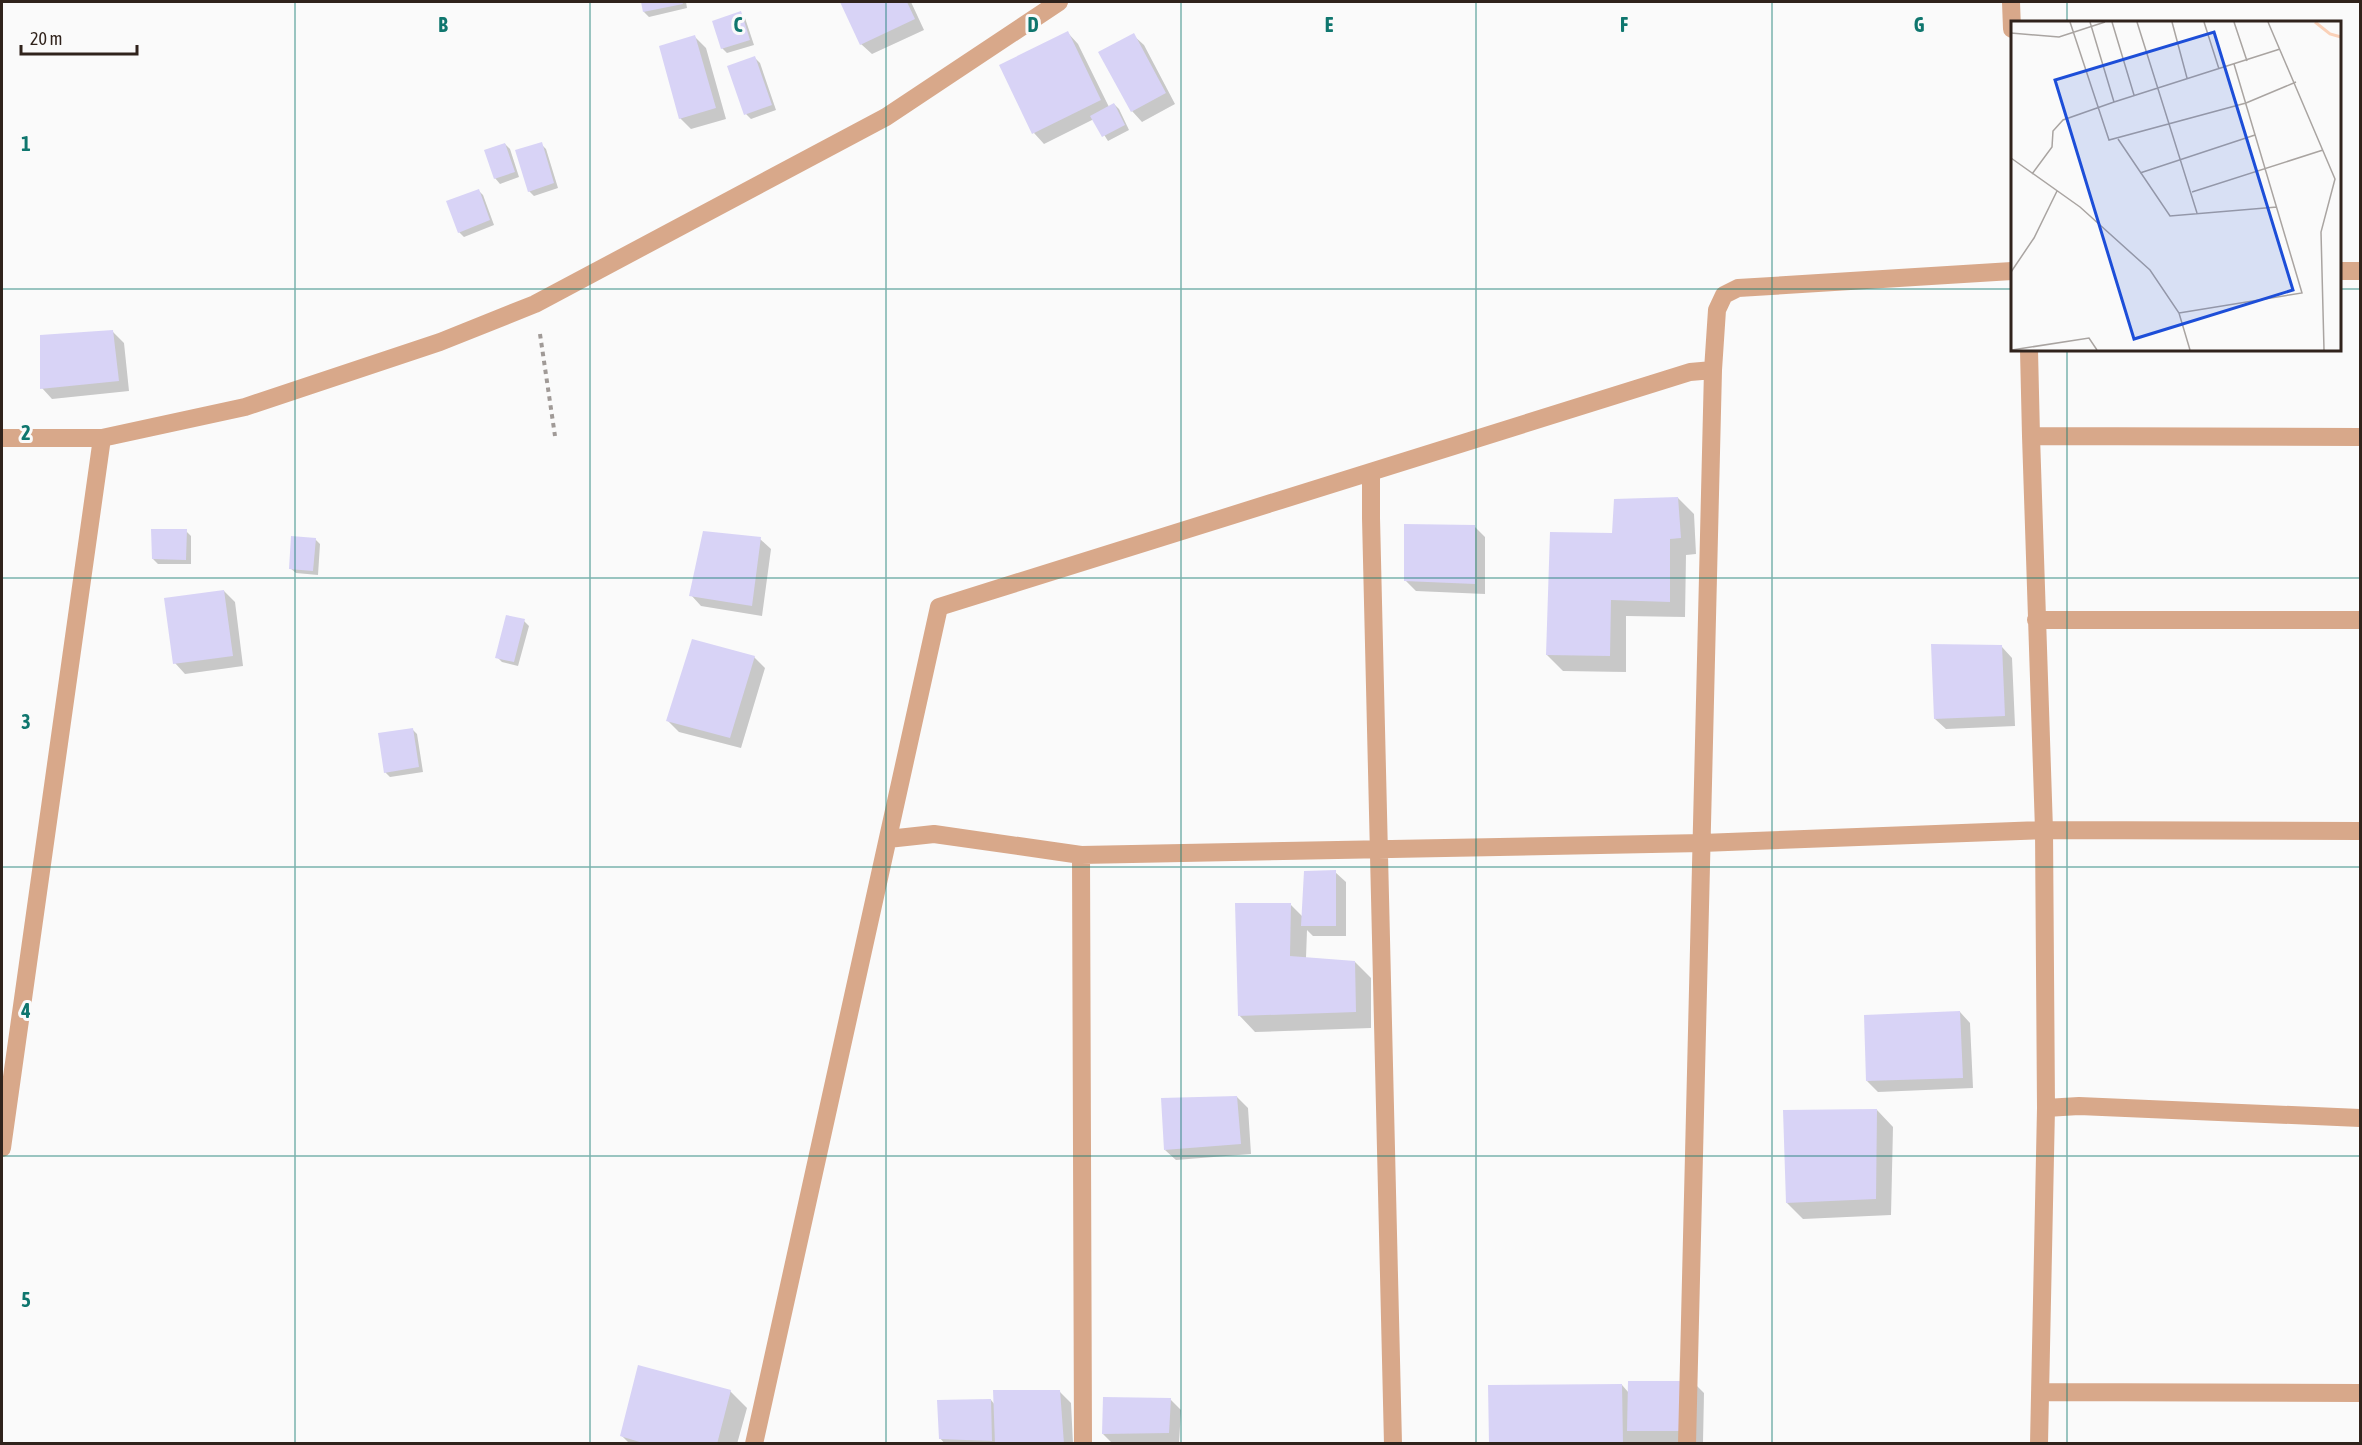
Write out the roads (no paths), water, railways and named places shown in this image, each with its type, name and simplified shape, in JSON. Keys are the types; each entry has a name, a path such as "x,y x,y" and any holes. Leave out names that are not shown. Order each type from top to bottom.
{"street":[{"path":"2,438 102,438 245,407 440,342 535,304 886,117 1059,2"},
{"path":"2011,2 2012,21"},
{"path":"2341,270 2361,270"},
{"path":"1687,1443 1713,370 1718,310 1724,295 1738,288 2011,271"},
{"path":"2029,351 2044,830 2046,1108 2039,1443"},
{"path":"754,1443 939,607 1690,372 1713,370"},
{"path":"2031,436 2361,437"},
{"path":"2,1148 102,438"},
{"path":"1371,472 1378,848 1394,1443"},
{"path":"2036,620 2361,620"},
{"path":"888,839 934,834 1081,855 1701,843 2044,830 2361,831"},
{"path":"1081,855 1083,1443"},
{"path":"2046,1108 2079,1106 2361,1118"},
{"path":"2040,1392 2361,1392"}]}
